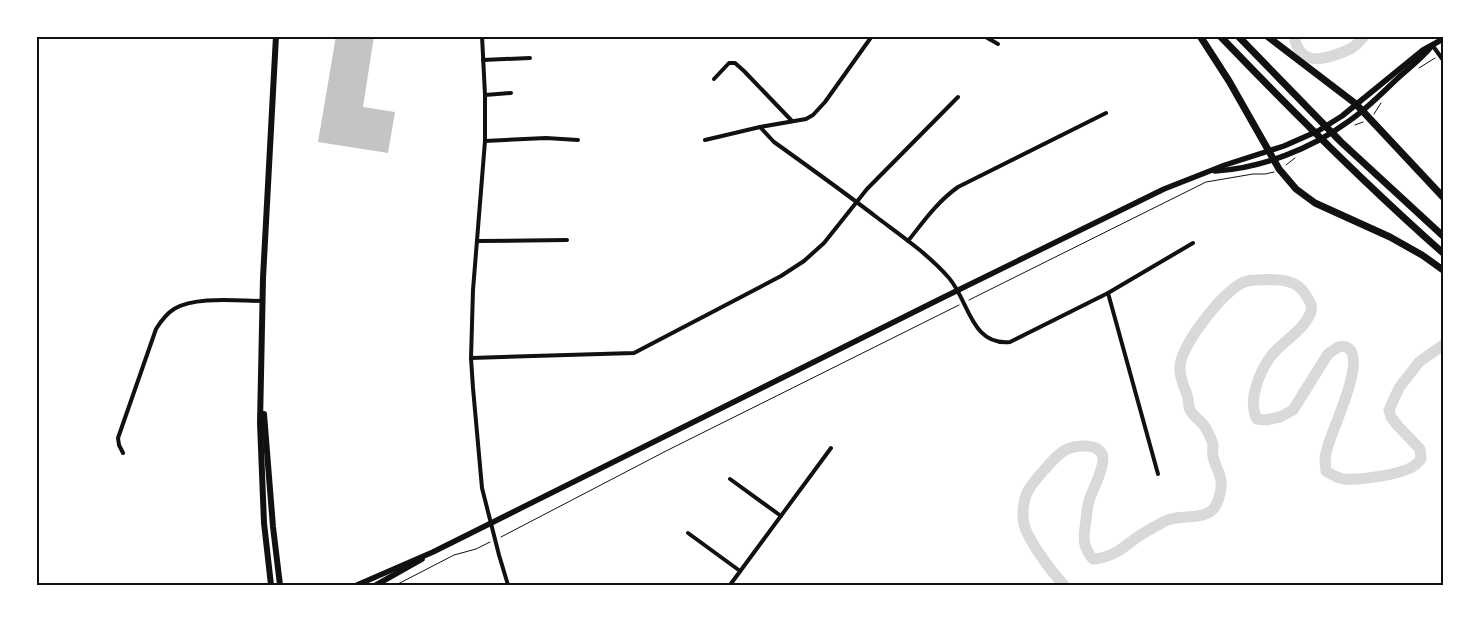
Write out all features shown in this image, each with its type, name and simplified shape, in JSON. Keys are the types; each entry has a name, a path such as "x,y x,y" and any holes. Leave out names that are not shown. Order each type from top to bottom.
{"highway":[{"path":"1200,36 1229,81 1279,169 1296,189 1315,203 1390,237 1422,255 1443,270"},
{"path":"1220,36 1331,150 1443,253"},
{"path":"1238,36 1341,142 1443,236"},
{"path":"1267,36 1356,104 1443,198"}],"main road":[{"path":"271,585 264,523 260,431 263,301 276,36"},
{"path":"1210,172 1226,171 1273,159 1303,148 1350,124 1433,46 1443,39"},
{"path":"357,585 433,552 957,290 1164,189 1186,179 1296,141 1318,131 1342,116 1423,50 1433,46"},
{"path":"262,385 270,495 280,585"},
{"path":"376,585 433,552"}],"street":[{"path":"482,36 485,141 473,290 471,358 482,488 490,524 508,585"},
{"path":"705,140 760,127 806,119 819,110 872,36"},
{"path":"984,36 998,44"},
{"path":"1433,46 1441,58"},
{"path":"483,60 530,58"},
{"path":"714,79 729,63 735,63 792,121"},
{"path":"484,95 511,93"},
{"path":"471,358 634,353 781,276 804,261 824,243 856,201 958,97"},
{"path":"908,241 945,196 958,187 1106,113"},
{"path":"760,127 774,142 856,201 939,267 951,280 977,328 990,340 1000,343 1010,342 1108,293 1193,243"},
{"path":"485,141 546,138 578,140"},
{"path":"477,241 567,240"},
{"path":"1108,293 1158,474"},
{"path":"123,453 118,438 156,329 164,317 175,308 192,303 221,300 263,301"},
{"path":"730,585 831,448"},
{"path":"730,479 781,516"},
{"path":"688,533 740,571"}],"path":[{"path":"1417,69 1441,58"},
{"path":"1350,124 1360,123 1369,118 1375,113 1382,101"},
{"path":"396,585 454,556 495,540 666,451 1206,182 1253,174 1273,173 1297,156"}],"building":[{"path":"336,36 374,36 363,107 395,112 388,153 318,142"}],"waterway":[{"path":"1294,36 1296,44 1304,55 1314,59 1335,55 1348,50 1355,46 1364,36"},
{"path":"1064,585 1030,539 1024,524 1023,512 1026,495 1030,487 1057,456 1065,450 1088,446 1094,447 1102,454 1102,464 1088,503 1084,540 1093,559 1105,557 1116,552 1165,521 1193,517 1213,510 1221,489 1221,481 1214,459 1213,445 1205,427 1190,410 1188,397 1181,378 1180,366 1191,339 1204,320 1218,303 1239,285 1251,280 1291,282 1303,291 1310,301 1311,307 1307,320 1271,356 1259,378 1253,404 1257,419 1266,420 1280,417 1293,410 1328,354 1335,349 1343,346 1348,348 1353,355 1351,380 1325,457 1326,471 1339,478 1360,479 1401,472 1416,465 1421,459 1420,449 1398,426 1391,417 1389,410 1399,388 1419,362 1443,345"}]}
